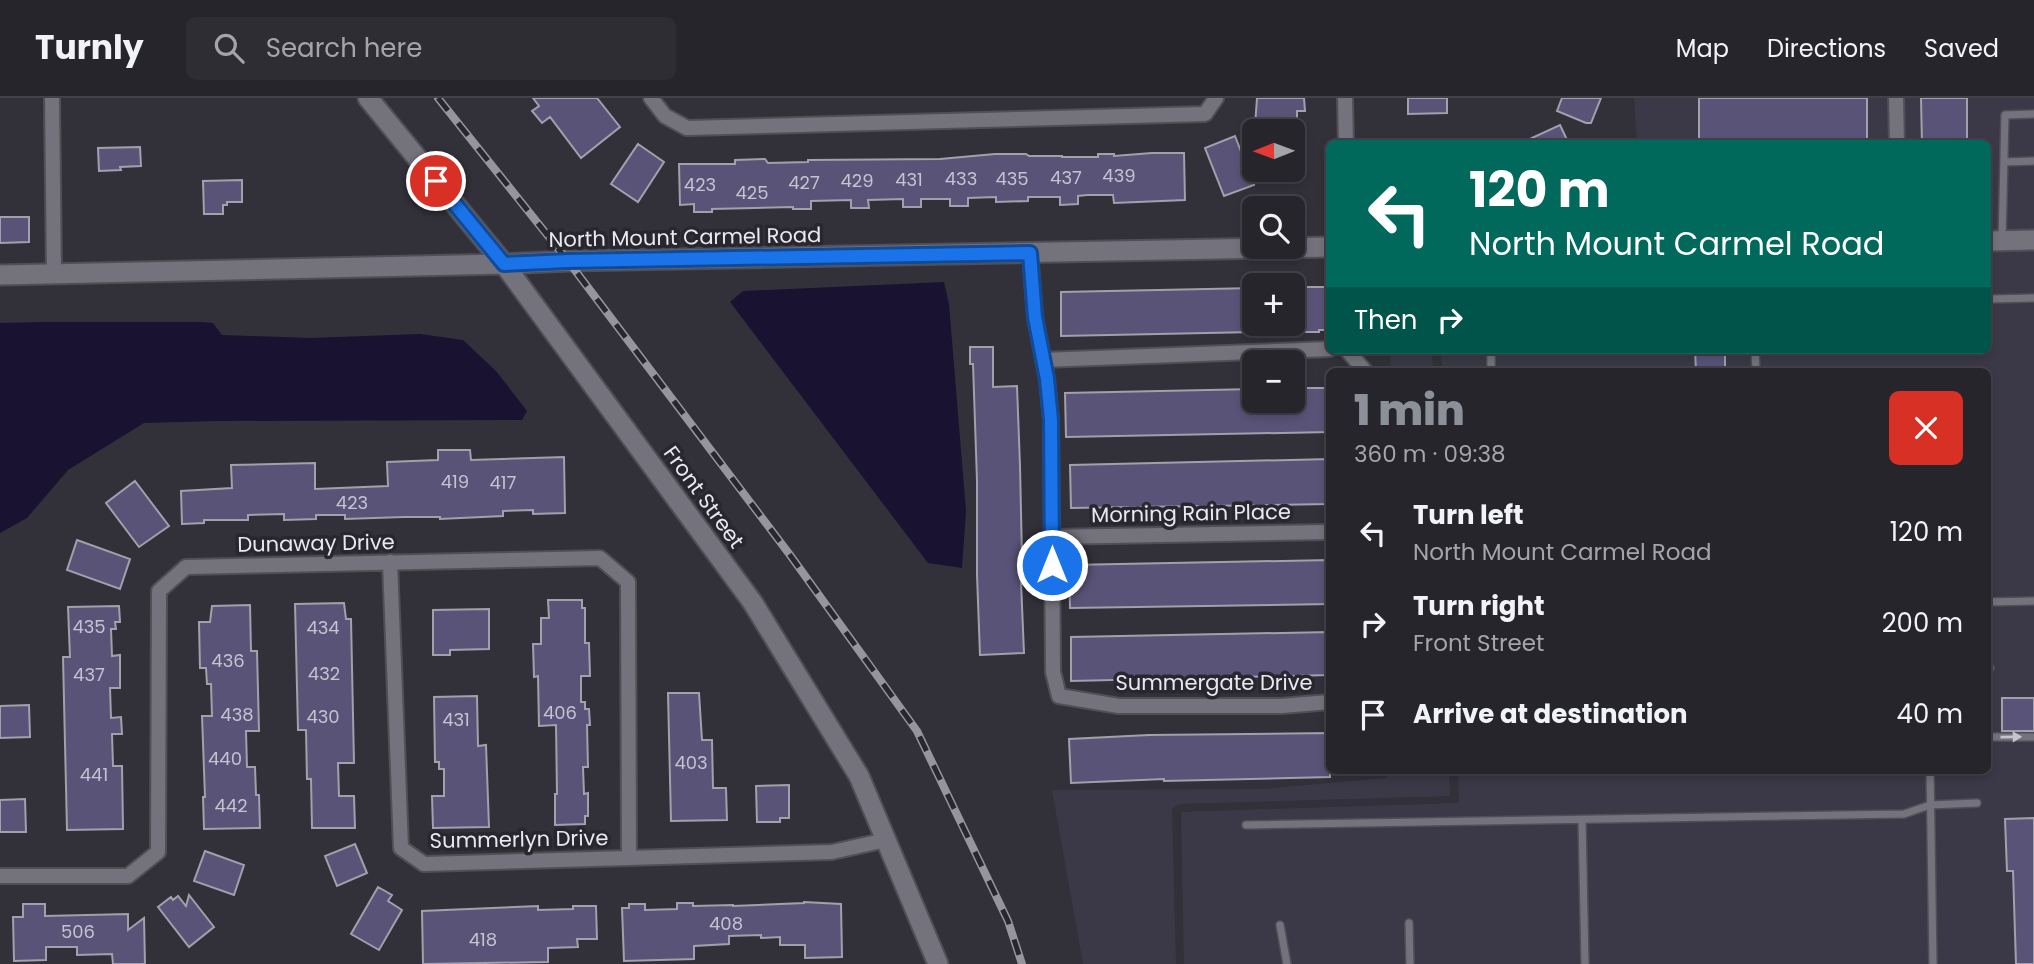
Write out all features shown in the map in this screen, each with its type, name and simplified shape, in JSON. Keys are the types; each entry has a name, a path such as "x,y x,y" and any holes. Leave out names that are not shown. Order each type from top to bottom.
{"street":[{"path":"52,98 54,274"},
{"name":"Front Street","path":"368,98 504,264 753,603 859,776 938,964"},
{"path":"651,98 665,116 687,128 1205,114 1216,98"},
{"path":"1345,98 1346,140"},
{"path":"1896,98 1897,140"},
{"path":"1995,241 2034,240"},
{"name":"North Mount Carmel Road","path":"0,275 1326,247"},
{"name":"Summergate Drive","path":"1030,253 1035,317 1051,420 1053,672 1059,696 1119,706 1281,706 1326,702"},
{"path":"1043,360 1326,349"},
{"path":"1350,354 1362,368"},
{"name":"Morning Rain Place","path":"1052,537 1326,531"},
{"name":"Dunaway Drive","path":"0,876 128,876 158,852 159,591 186,567 600,558 628,582 629,858"},
{"name":"Summerlyn Drive","path":"390,562 401,848 424,864 832,852 886,840"}],"lane":[{"path":"1995,241 2006,115 2034,114"},
{"path":"2004,162 2034,161"},
{"path":"1991,299 2034,298"},
{"path":"1991,602 2034,601"},
{"path":"1991,737 2034,737"},
{"path":"1930,774 1933,964"},
{"path":"1246,825 1904,814 1930,805 1977,803"},
{"path":"1582,820 1586,964"},
{"path":"1409,923 1410,964"},
{"path":"1280,925 1287,964"}],"shaded area":[{"path":"1634,98 2034,98 2034,964 1184,964 1181,812 1459,803 1458,774 1991,774 1991,368 1442,368 1441,354 1991,354 1991,140 1637,140"},
{"path":"944,282 949,304 966,511 962,568 928,563 730,302 743,291"},
{"path":"201,322 213,323 222,335 310,338 420,334 463,340 496,371 527,411 522,420 144,423 68,470 27,518 0,533 0,323"},
{"path":"1390,354 1432,354 1433,368 1391,368"},
{"path":"1387,774 1449,774 1450,796 1175,806 1172,810 1176,964 1083,964 1052,790 1262,789 1386,778"}],"building":[{"path":"533,98 597,98 620,127 581,158 550,117 542,123 532,111 539,106"},
{"path":"1257,98 1304,98 1305,111 1297,111 1297,119 1256,119"},
{"path":"1408,98 1447,98 1447,113 1408,114"},
{"path":"1562,98 1601,98 1591,123 1586,123 1557,111"},
{"path":"1699,98 1867,98 1867,140 1699,140"},
{"path":"1921,98 1967,98 1967,140 1922,140"},
{"path":"1560,125 1567,140 1528,140"},
{"path":"1235,136 1242,154 1242,182 1253,182 1254,185 1224,196 1205,148"},
{"path":"638,144 664,162 638,202 611,184"},
{"path":"140,147 141,166 99,171 98,148"},
{"path":"1184,153 1185,200 1114,203 1113,195 1087,195 1078,196 1078,204 1060,205 1060,197 1028,197 1028,201 996,202 996,197 968,198 968,206 950,206 950,199 921,199 921,207 903,207 903,199 868,200 869,208 851,208 851,200 811,201 811,209 712,209 712,212 694,212 694,204 680,205 679,164 735,164 735,160 765,159 768,163 940,159 995,154 1098,157 1098,154 1114,156"},
{"path":"242,180 242,202 227,202 227,205 223,205 223,214 204,214 203,181"},
{"path":"0,217 29,217 29,242 0,243"},
{"path":"1305,287 1326,287 1326,330 1305,332"},
{"path":"1242,288 1242,332 1061,336 1061,292"},
{"path":"970,347 993,347 993,387 1017,386 1024,653 980,655 977,481 973,364 970,364"},
{"path":"1695,354 1725,354 1725,368 1696,368"},
{"path":"1305,388 1326,388 1326,432 1066,437 1065,393 1242,389 1242,413 1305,413"},
{"path":"438,450 470,450 471,460 564,457 565,513 503,511 503,516 440,519 345,519 345,515 316,515 316,519 284,520 284,514 248,515 248,520 204,520 204,523 182,524 181,491 232,488 231,465 315,463 315,489 388,486 387,462 438,460"},
{"path":"1326,459 1326,504 1071,508 1070,465"},
{"path":"135,481 169,526 139,547 106,503"},
{"path":"77,540 130,559 120,589 67,570"},
{"path":"1326,560 1326,604 1070,608 1069,565"},
{"path":"548,600 582,600 582,608 585,608 585,643 589,643 590,676 581,676 581,702 585,702 585,709 589,709 590,725 587,725 588,767 583,767 584,794 588,793 588,816 585,816 585,824 555,825 556,725 539,726 538,676 534,677 533,644 541,644 541,618 549,618"},
{"path":"344,603 346,619 351,619 354,763 338,763 339,796 354,796 355,828 312,828 306,730 298,730 295,604"},
{"path":"250,605 251,651 257,651 259,731 246,731 247,767 255,767 260,828 204,829 202,716 212,716 211,684 207,684 206,668 200,668 199,622 210,622 212,606"},
{"path":"119,606 120,622 115,622 116,629 111,629 112,656 120,655 120,688 110,688 111,718 121,717 122,734 112,734 113,766 122,766 123,829 67,830 63,657 70,657 68,607"},
{"path":"489,609 489,649 450,650 450,655 433,655 433,610"},
{"path":"1326,632 1326,675 1071,681 1071,637"},
{"path":"668,693 699,693 702,740 712,740 713,788 726,788 727,820 671,821"},
{"path":"477,696 478,746 486,745 489,827 433,828 432,796 444,796 444,769 439,769 439,762 435,762 434,697"},
{"path":"2002,698 2034,698 2034,731 2002,731"},
{"path":"29,705 30,737 0,738 0,706"},
{"path":"1326,733 1326,774 1330,774 1330,777 1071,783 1069,739 1149,735"},
{"path":"789,785 789,818 780,818 780,822 757,822 756,786"},
{"path":"25,799 26,832 0,832 0,800"},
{"path":"2034,818 2034,964 2016,964 2013,871 2007,871 2005,819"},
{"path":"355,844 367,873 337,886 325,856"},
{"path":"205,851 244,865 234,895 194,881"},
{"path":"378,887 392,895 388,901 402,910 379,950 351,934"},
{"path":"189,895 214,927 189,947 158,907 171,897 173,900 178,896 186,906"},
{"path":"804,902 841,904 842,957 805,958 805,945 780,945 780,937 761,938 761,935 729,936 729,944 694,946 694,959 624,961 622,908 629,908 629,904 645,904 645,910 677,909 677,903 693,903 693,906 733,906"},
{"path":"23,904 45,904 45,916 128,914 128,930 144,918 145,964 113,964 112,954 77,955 77,947 46,947 46,960 14,961 13,917 23,917"},
{"path":"538,906 538,910 596,906 597,939 577,939 578,947 548,948 548,962 423,964 422,911"}],"railway":[{"path":"438,98 568,261 790,555 917,731 1008,921 1022,964"}],"route":[{"path":"436,181 504,264 1030,253 1035,317 1047,379 1051,420 1052,565"}]}
